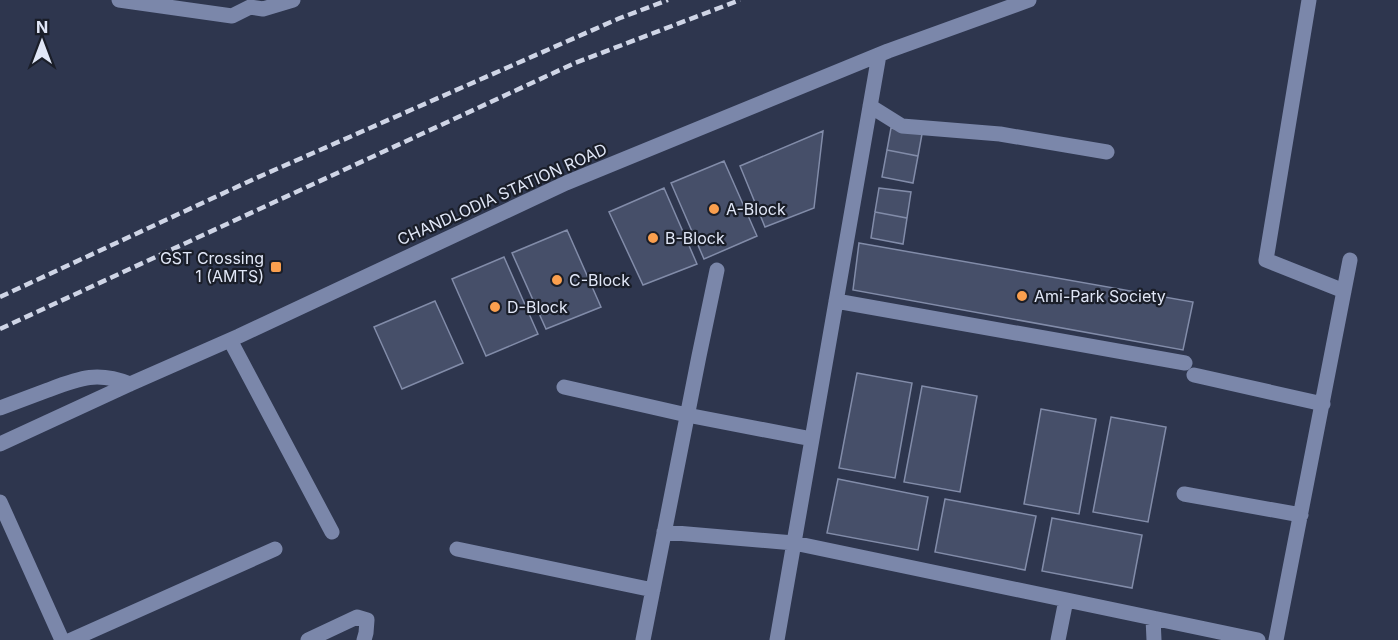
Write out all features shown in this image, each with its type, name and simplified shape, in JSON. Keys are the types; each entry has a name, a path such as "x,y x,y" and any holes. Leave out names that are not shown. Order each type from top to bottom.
{"street":[{"path":"119,0 232,16 251,4 263,9 293,0"},
{"name":"CHANDLODIA STATION ROAD","path":"0,444 230,340 566,183 879,56 1029,0"},
{"path":"1309,0 1266,260 1344,291"},
{"path":"777,640 879,56"},
{"path":"870,106 902,126 1000,134 1107,152"},
{"path":"1276,640 1350,260"},
{"path":"643,640 717,270"},
{"path":"836,301 1189,369 1323,404"},
{"path":"230,340 332,532"},
{"path":"0,408 76,379 114,378 130,384"},
{"path":"564,387 687,415 812,439"},
{"path":"1184,494 1300,515"},
{"path":"0,502 62,640"},
{"path":"664,532 794,543 1258,640"},
{"path":"71,640 275,549"},
{"path":"457,549 653,590"},
{"path":"1058,640 1066,600"},
{"path":"308,640 357,618 367,620 364,640"},
{"path":"1153,618 1154,640"},
{"path":"1186,625 1191,640"}],"building":[{"path":"891,128 922,134 918,156 887,150"},
{"name":"A-Block","path":"823,131 814,208 765,227 740,166"},
{"path":"887,150 918,156 913,183 882,177"},
{"name":"A-Block","path":"724,161 757,236 704,259 671,183"},
{"name":"B-Block","path":"664,188 697,264 643,285 609,212"},
{"path":"879,188 911,192 907,218 875,212"},
{"path":"875,212 907,218 903,244 871,238"},
{"name":"C-Block","path":"567,230 601,307 546,329 512,253"},
{"name":"Ami-Park Society","path":"859,243 1193,302 1183,350 853,290"},
{"name":"D-Block","path":"504,257 538,334 486,356 452,279"},
{"path":"435,301 463,363 402,389 374,327"},
{"path":"857,373 912,383 895,478 839,468"},
{"path":"922,386 977,396 960,492 904,482"},
{"path":"1041,409 1096,419 1079,514 1024,504"},
{"path":"1111,417 1166,427 1148,522 1093,512"},
{"path":"838,479 928,497 918,550 827,533"},
{"path":"945,499 1036,516 1025,570 935,552"},
{"path":"1052,518 1142,535 1132,588 1042,571"}],"railway":[{"path":"0,297 254,179 620,18 668,0"},
{"path":"0,329 575,63 740,0"}],"place":[{"name":"A-Block","path":"714,209"},
{"name":"B-Block","path":"653,238"},
{"name":"GST Crossing 1 (AMTS)","path":"276,267"},
{"name":"C-Block","path":"557,280"},
{"name":"Ami-Park Society","path":"1022,296"},
{"name":"D-Block","path":"495,307"}]}
